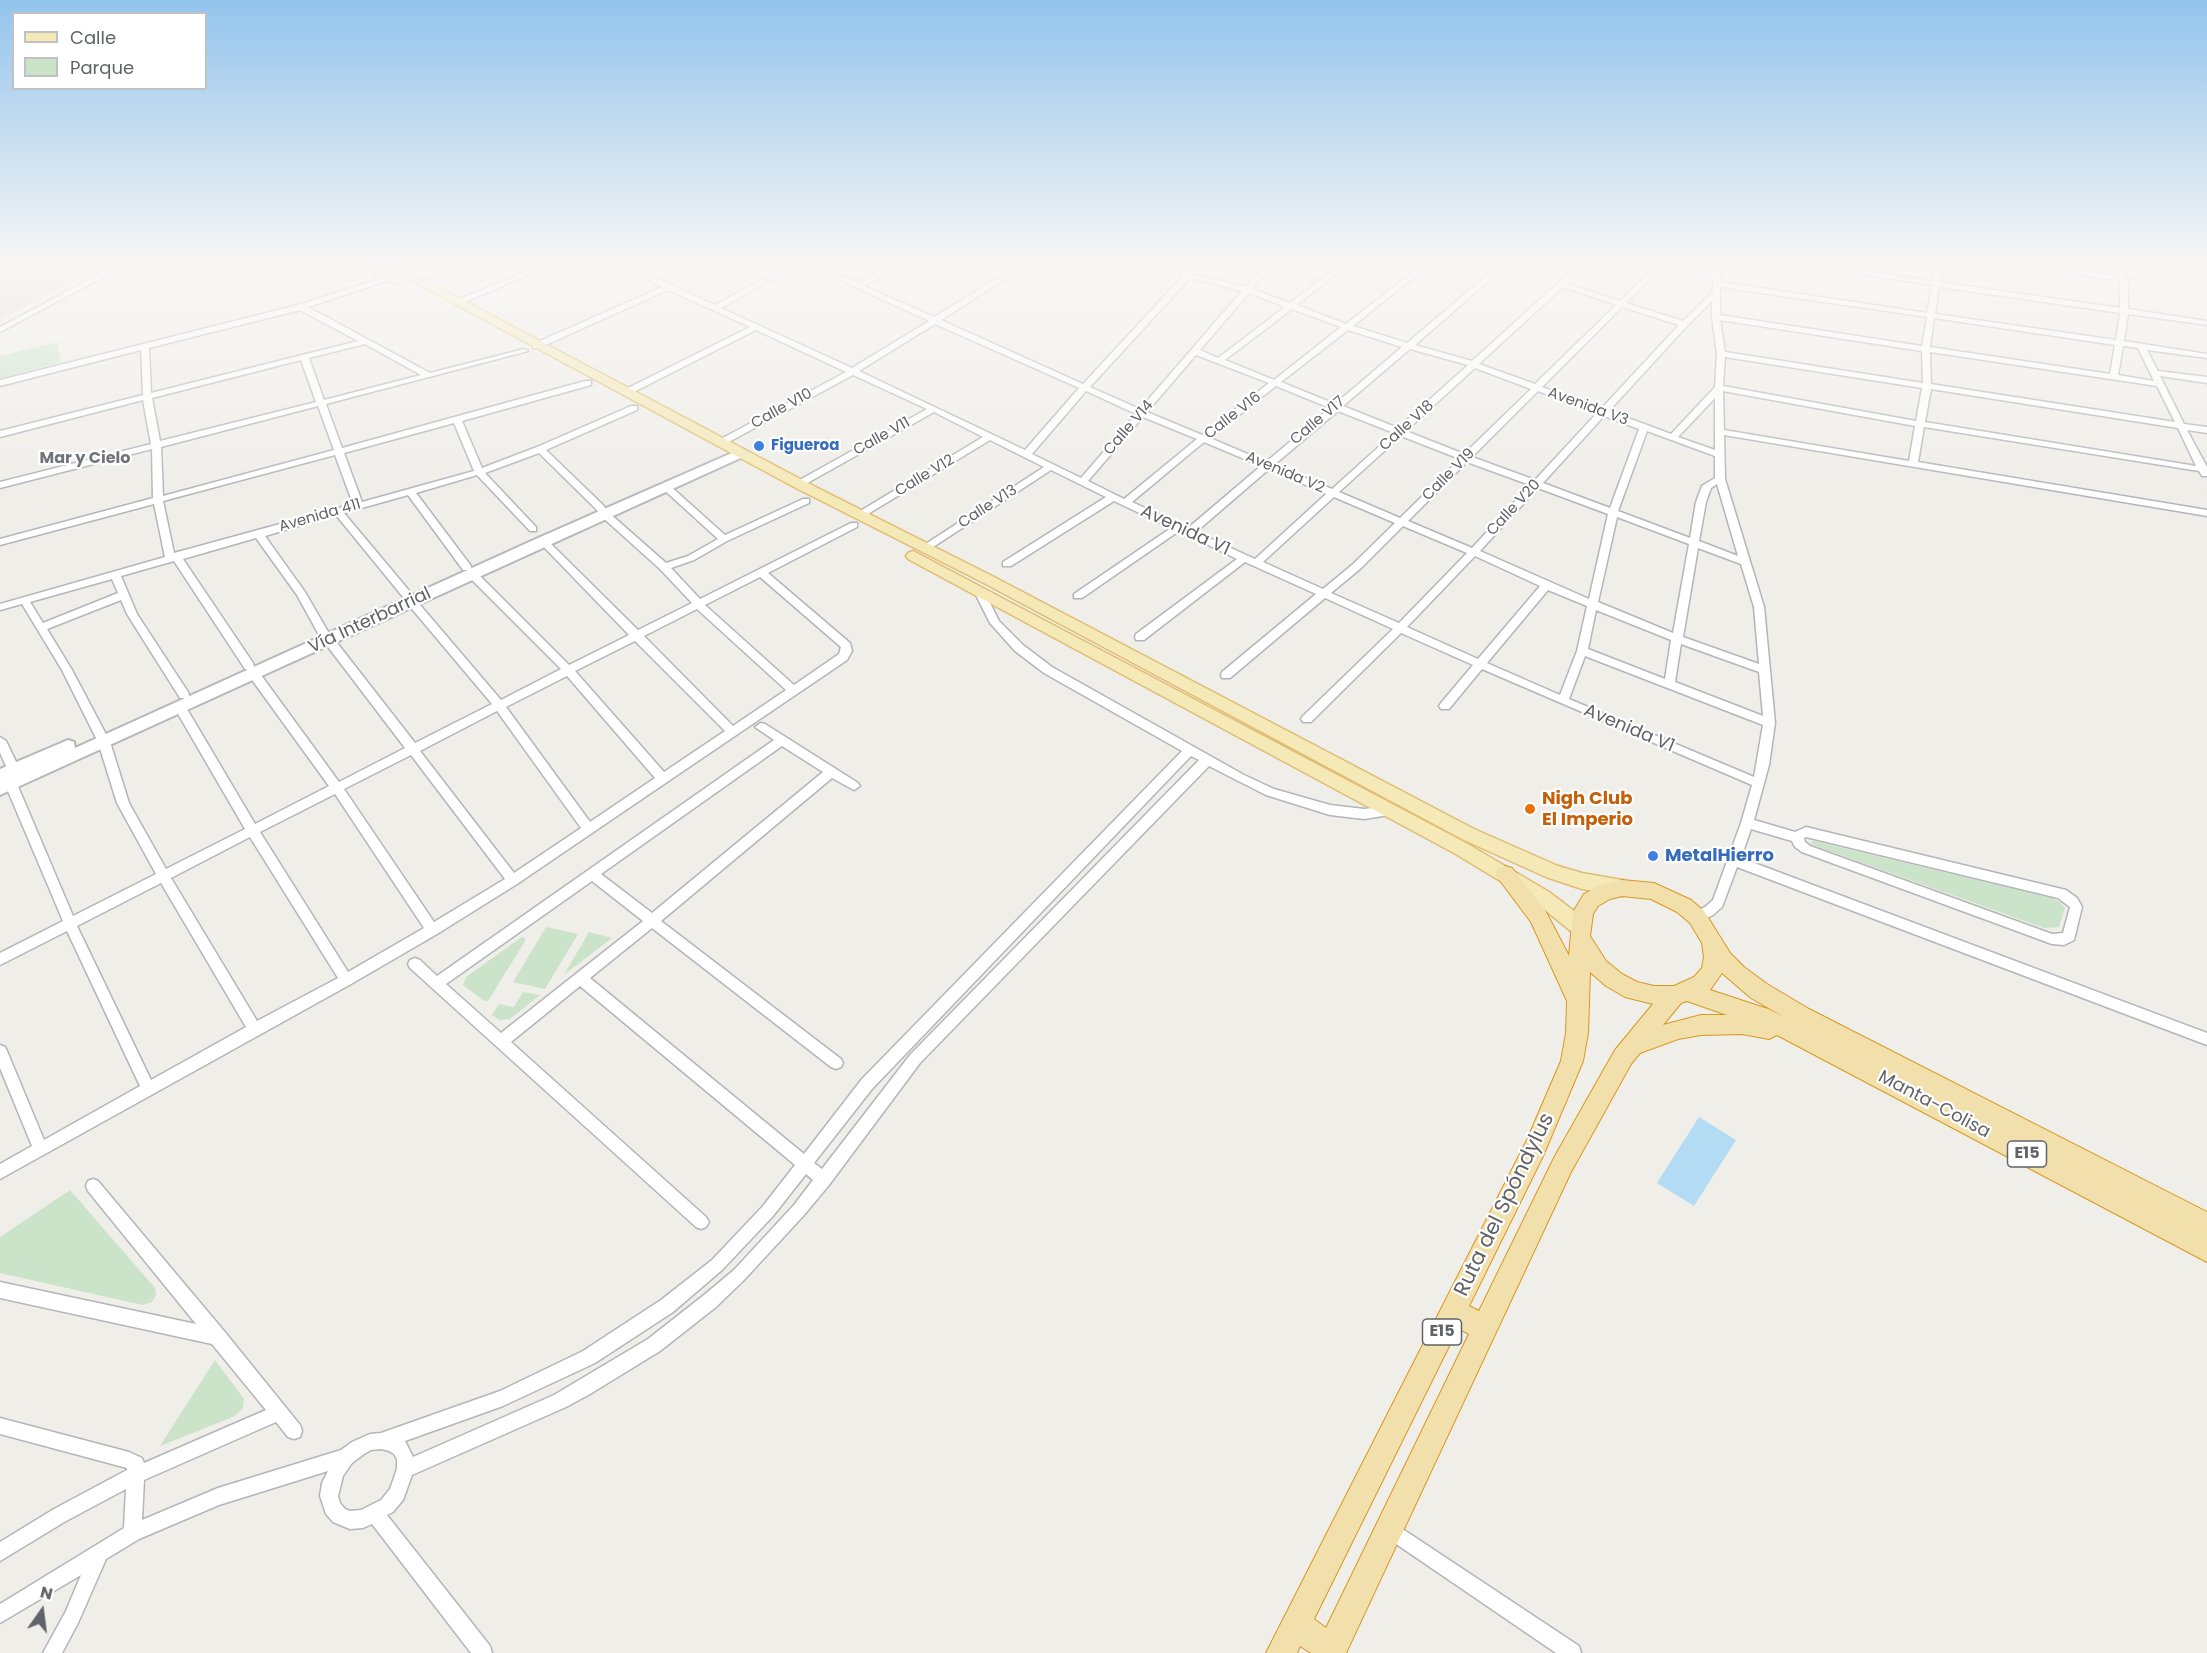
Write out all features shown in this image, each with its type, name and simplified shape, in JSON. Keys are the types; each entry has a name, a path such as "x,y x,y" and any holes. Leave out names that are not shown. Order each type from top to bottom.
{"highway":[{"path":"1505,874 1532,908 1551,939 1578,1003"},
{"name":"E15","path":"1622,888 1638,888 1662,894 1697,916 1712,941 1715,957 1712,972 1702,984 1681,994 1654,995 1633,990 1614,980 1598,967 1587,952 1580,931 1583,912 1591,900 1605,892 1622,888"},
{"name":"Ruta del Spóndylus","path":"1286,1641 1559,1096 1572,1061 1577,1033 1580,931"},
{"name":"Manta-Colisa","path":"1712,941 1723,959 1736,973 1759,991 1801,1016 2207,1225"},
{"name":"Ruta del Spóndylus","path":"1331,1651 1563,1164 1607,1081 1632,1046 1681,994"},
{"name":"Manta-Colisa","path":"1681,994 1732,1005 1794,1033 2207,1250"},
{"path":"1632,1046 1678,1029 1701,1025 1743,1024 1794,1033"},
{"path":"1453,1311 1484,1328"},
{"path":"1286,1641 1331,1651"}],"main road":[{"path":"516,341 633,408 799,484 979,591 1505,874 1542,897 1580,931"},
{"path":"518,341 530,349 627,392 728,451 806,501 857,520 989,580 1491,846 1568,877 1622,888"},
{"name":"Vía Interbarrial","path":"470,571 538,535 664,486 728,451"},
{"name":"Vía Interbarrial","path":"6,780 470,571 728,451"}],"street":[{"path":"0,383 168,341"},
{"path":"0,485 530,349 547,341"},
{"path":"627,392 728,341"},
{"name":"Avenida V1","path":"787,341 991,436 1177,528 1563,701 1758,783"},
{"name":"Calle V10","path":"728,451 900,341"},
{"name":"Avenida V2","path":"984,341 1203,439 1474,552 1591,604 1678,639 1765,670"},
{"path":"1027,454 1126,341"},
{"name":"Calle V14","path":"1082,482 1203,341"},
{"path":"1219,361 1245,341"},
{"name":"Calle V16","path":"1125,503 1330,341"},
{"name":"Avenida V3","path":"1387,341 1474,364 1720,454"},
{"name":"Calle V17","path":"1188,533 1414,341"},
{"name":"Calle V18","path":"1256,563 1500,341"},
{"name":"Calle V19","path":"1226,675 1356,567 1584,341"},
{"name":"Calle V20","path":"1307,719 1474,552 1668,341"},
{"path":"1697,916 1709,911 1718,903 1747,823 1767,751 1769,723 1759,608 1720,479 1719,341"},
{"path":"1885,341 2160,384"},
{"path":"1913,464 1927,386 1927,341"},
{"path":"2107,341 2207,356"},
{"path":"0,434 364,342 428,375"},
{"path":"2114,377 2120,343"},
{"path":"2141,346 2205,472"},
{"path":"145,347 147,397 156,445 158,499 173,557 336,787 432,930"},
{"path":"1194,351 1466,459 1746,562"},
{"path":"1721,354 2207,430"},
{"path":"304,356 358,506"},
{"path":"2155,373 2207,380"},
{"path":"0,542 588,383"},
{"path":"1719,388 2205,472"},
{"path":"1672,438 1719,388"},
{"name":"Avenida 411","path":"0,607 479,472 540,449 633,408"},
{"name":"Calle V11","path":"799,484 934,409"},
{"path":"457,420 479,472 636,636 731,731"},
{"path":"1563,701 1582,651 1613,513 1644,428"},
{"path":"1721,432 2207,513"},
{"name":"Calle V12","path":"0,959 762,573 857,520 991,436"},
{"path":"540,449 664,567 699,605 792,689"},
{"name":"Calle V13","path":"924,549 1051,466"},
{"path":"1669,684 1701,502 1707,486 1720,479"},
{"path":"664,486 724,539"},
{"path":"410,491 470,571 568,670 663,779"},
{"path":"1007,564 1113,497"},
{"path":"664,567 691,558 724,539 806,501"},
{"path":"337,511 499,705 590,829"},
{"path":"1078,596 1177,528"},
{"path":"258,533 301,594 326,636 513,880"},
{"path":"1140,637 1244,558"},
{"path":"0,1172 432,930 590,829 792,689 843,657 847,651 846,645 762,573"},
{"path":"115,575 132,614 252,830 346,980"},
{"path":"1445,706 1546,585"},
{"path":"979,591 995,623 1019,648 1048,670 1240,778 1298,802 1330,810 1364,814 1391,811"},
{"path":"42,627 123,595"},
{"path":"24,600 68,670 101,737 123,803 255,1029"},
{"path":"1582,651 1769,723"},
{"path":"761,727 854,786"},
{"path":"0,741 6,780 148,1088"},
{"path":"437,983 781,741"},
{"path":"0,1614 133,1533 218,1497 346,1457 370,1442 503,1398 589,1357 667,1306 717,1265 743,1240 867,1084 1190,750"},
{"path":"406,1469 560,1401 654,1345 685,1322 739,1275 824,1180 868,1118 915,1059 1207,759"},
{"path":"502,1041 652,921 831,772"},
{"path":"1747,823 1798,838"},
{"path":"1806,832 2056,892 2067,897 2076,907 2069,936 2064,940 2052,939 1806,849 1799,844 1798,838 1800,834 1806,832"},
{"path":"1733,860 2207,1039"},
{"path":"592,874 836,1063"},
{"path":"415,964 701,1222"},
{"path":"581,979 824,1180"},
{"path":"0,1051 40,1149"},
{"path":"93,1186 294,1431"},
{"path":"0,1290 218,1337"},
{"path":"0,1552 60,1515 136,1475 278,1413"},
{"path":"0,1426 129,1460 136,1464 133,1533"},
{"path":"346,1457 331,1483 329,1496 332,1508 339,1516 350,1520 363,1519 375,1514 397,1494 406,1469 405,1458 400,1449 392,1443 381,1440"},
{"path":"375,1514 483,1653"},
{"path":"1389,1529 1572,1653"},
{"path":"52,1653 72,1617 100,1553"}],"green space":[{"path":"57,342 61,362 0,378 0,356"},
{"path":"1810,842 2052,898 2065,908 2059,927 2044,928 1813,845"},
{"path":"546,927 578,934 545,989 513,982"},
{"path":"589,932 612,938 565,974 565,973"},
{"path":"522,937 525,941 488,1001 484,1001 463,985 466,977"},
{"path":"523,992 540,995 510,1019 499,1020 492,1015 499,1004 514,1007"},
{"path":"70,1190 155,1288 156,1295 152,1302 143,1305 0,1273 0,1237"},
{"path":"215,1360 244,1399 243,1408 235,1416 160,1446"}],"water":[{"path":"1699,1117 1736,1140 1694,1206 1657,1183"}],"place":[{"name":"Figueroa","path":"759,446"},
{"name":"Nigh Club El Imperio","path":"1530,809"},
{"name":"MetalHierro","path":"1653,856"}],"district":[{"name":"Mar y Cielo","path":"85,459"}]}
